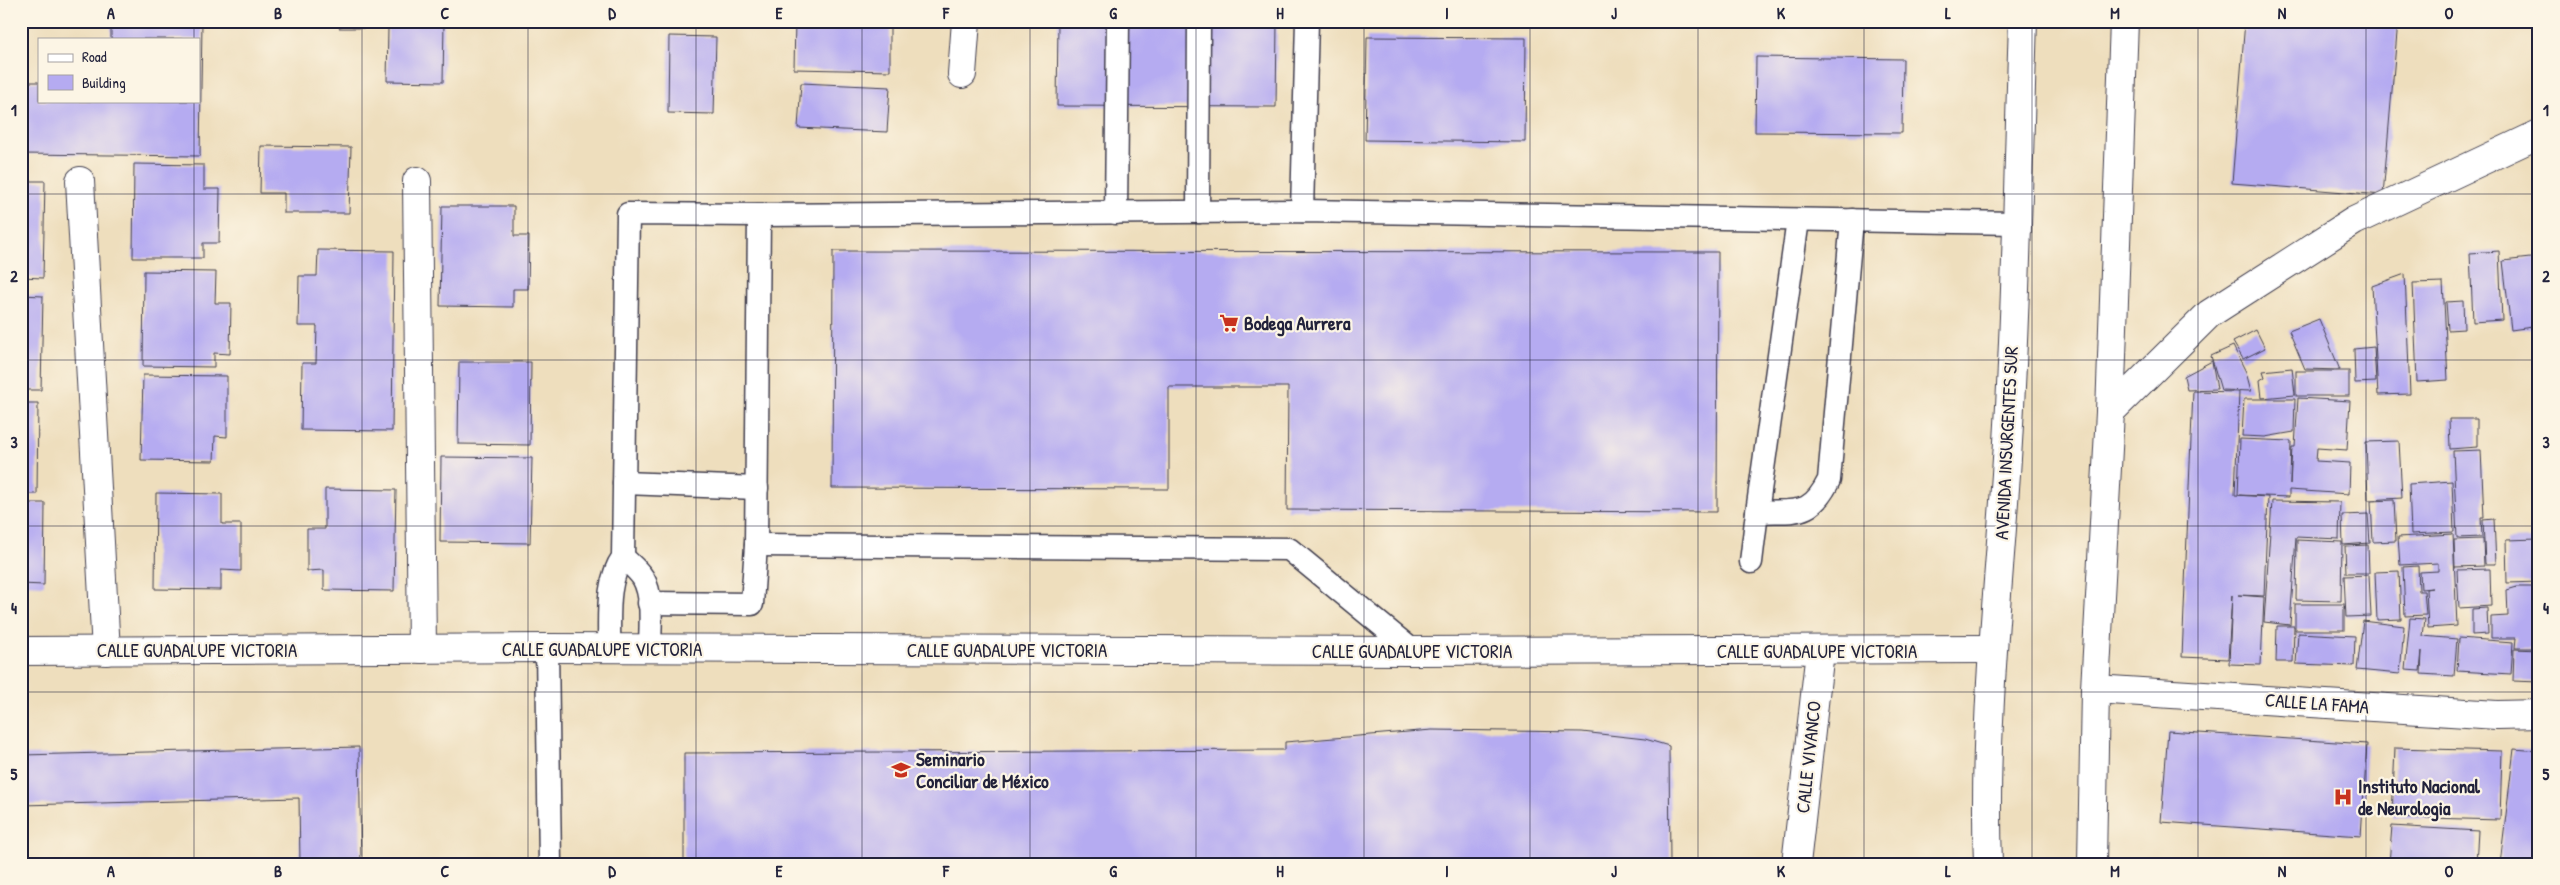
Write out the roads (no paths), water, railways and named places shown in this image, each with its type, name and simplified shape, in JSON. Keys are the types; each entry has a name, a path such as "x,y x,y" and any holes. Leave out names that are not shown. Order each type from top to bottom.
{"street":[{"path":"962,74 966,21"},
{"name":"AVENIDA INSURGENTES SUR","path":"1988,864 1986,826 1992,649 2006,473 2023,21"},
{"path":"2092,864 2095,689 2110,412 2124,21"},
{"path":"2110,412 2210,314 2354,221 2539,134"},
{"path":"80,181 105,600 106,651"},
{"path":"417,181 422,649"},
{"name":"CALLE GUADALUPE VICTORIA","path":"21,651 548,648 1413,651 1992,649"},
{"name":"CALLE VIVANCO","path":"1796,864 1820,651"},
{"name":"CALLE LA FAMA","path":"2095,689 2497,715 2539,714"}],"lane":[{"path":"1116,212 1118,21"},
{"path":"1198,212 1199,21"},
{"path":"1302,211 1307,21"},
{"path":"609,649 611,584 615,569 623,557 628,214 759,215 1302,211 2016,223"},
{"path":"650,603 752,604 756,545 759,215"},
{"path":"1751,562 1798,220"},
{"path":"1757,512 1804,509 1819,499 1829,480 1852,220"},
{"path":"624,483 757,488"},
{"path":"756,545 1289,549 1413,651"},
{"path":"623,557 642,577 650,603 650,649"},
{"path":"548,648 550,864"}],"place":[{"name":"Bodega Aurrera","path":"1229,323"},
{"name":"Seminario Conciliar de México","path":"901,770"},
{"name":"Instituto Nacional de Neurologia","path":"2343,797"}]}
